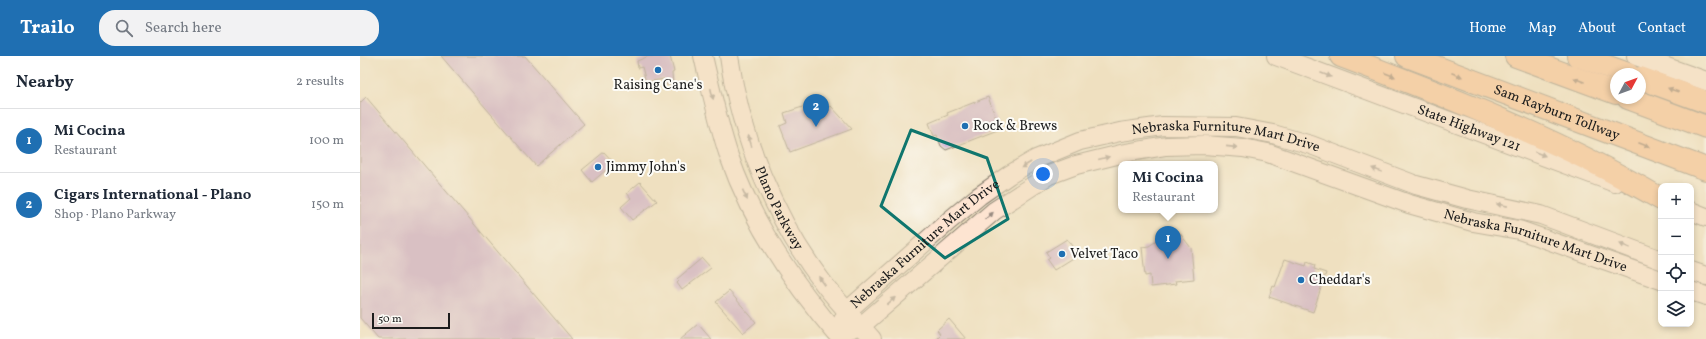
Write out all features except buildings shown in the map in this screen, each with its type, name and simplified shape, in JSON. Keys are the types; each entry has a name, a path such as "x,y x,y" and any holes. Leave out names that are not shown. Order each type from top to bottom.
{"highway":[{"path":"1341,56 1455,99 1617,173 1658,198"},
{"name":"Sam Rayburn Tollway","path":"1407,56 1706,169"},
{"path":"1516,56 1610,91"},
{"path":"1578,56 1611,68"},
{"path":"1646,80 1706,102"},
{"path":"1644,104 1706,127"}],"street":[{"name":"Plano Parkway","path":"703,56 720,130 736,175 753,212 770,243 791,276 839,336"},
{"path":"720,56 733,84"},
{"name":"Plano Parkway","path":"729,56 733,84 753,150 784,220 807,260 824,284 866,332"},
{"name":"State Highway 121","path":"1276,56 1658,199"},
{"path":"1636,56 1706,81"},
{"name":"Nebraska Furniture Mart Drive","path":"1658,259 1541,215 1467,199 1416,185 1311,145 1273,134 1236,127 1162,126 1120,132 1080,141 1036,159 1009,175 979,196 950,220 847,311 839,336 866,332 994,211 1043,179 1076,165 1125,153 1166,146 1204,145 1243,148 1268,153 1409,204 1473,222 1519,230 1658,279"},
{"path":"1694,212 1706,217"},
{"path":"1694,272 1706,276"},
{"path":"1694,292 1706,296"}],"highlighted area":[{"path":"911,130 987,158 1008,219 945,258 881,206"}],"place":[{"name":"Raising Cane's","path":"658,70"},
{"name":"Rock & Brews","path":"965,126"},
{"name":"Cigars International - Plano","path":"816,127"},
{"name":"Jimmy John's","path":"598,167"},
{"name":"Velvet Taco","path":"1062,254"},
{"name":"Mi Cocina","path":"1168,259"},
{"name":"Cheddar's","path":"1301,280"}]}
